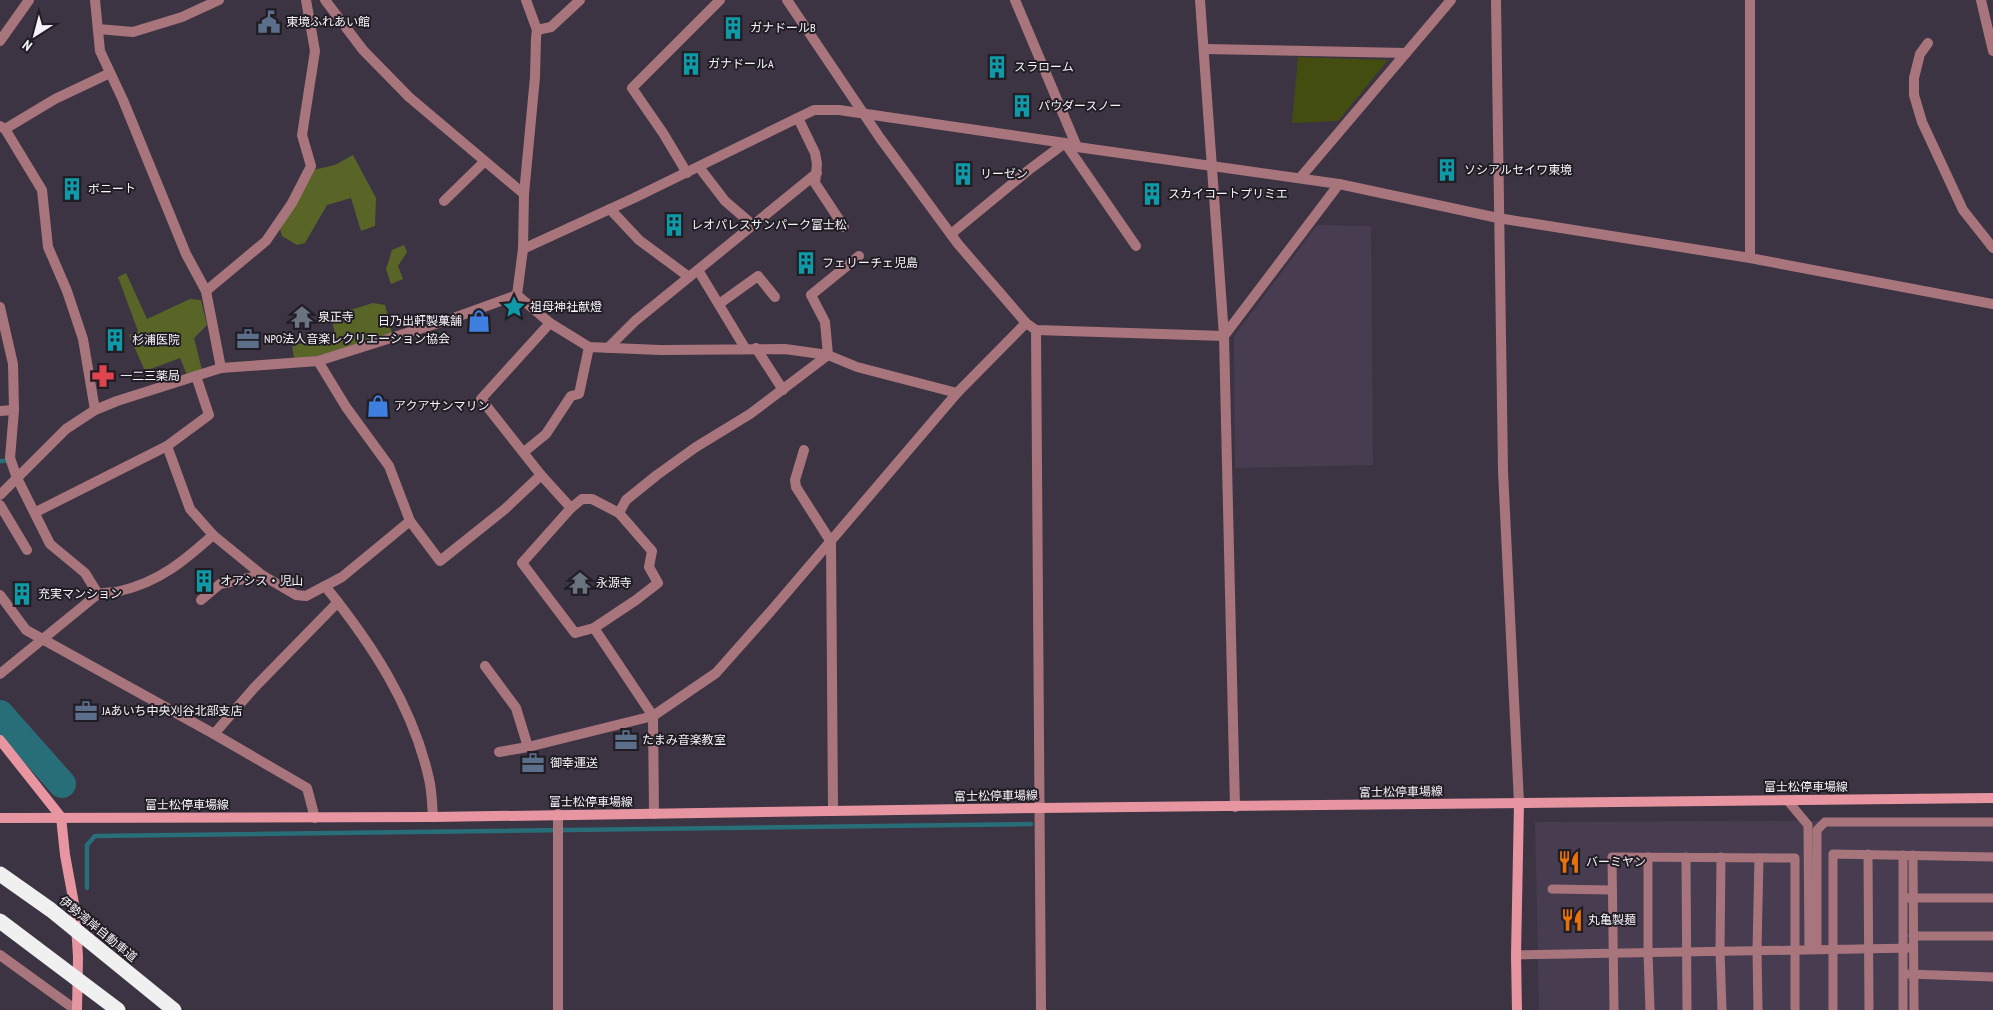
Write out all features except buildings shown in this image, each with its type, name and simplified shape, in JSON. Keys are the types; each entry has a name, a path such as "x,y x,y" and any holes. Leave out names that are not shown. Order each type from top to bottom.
{"highway":[{"name":"伊勢湾岸自動車道","path":"0,874 51,910 174,1010"},
{"path":"0,921 118,1010"}],"main road":[{"path":"0,740 61,817 65,855 75,909 78,956 76,1010"},
{"name":"富士松停車場線","path":"0,818 558,817 1040,808 1993,798"},
{"path":"1517,1010 1516,953 1519,803"}],"street":[{"path":"0,41 30,0"},
{"path":"95,0 100,51 123,100 186,254 206,291 222,368"},
{"path":"98,29 132,32 182,17 219,0"},
{"path":"206,291 266,241 292,203 311,166 302,135 315,52 306,0"},
{"path":"325,0 363,50 409,98 524,194"},
{"path":"517,295 523,249 524,194 535,77 537,30 526,0"},
{"path":"537,30 552,27 580,0"},
{"path":"687,173 663,133 632,88 720,0"},
{"path":"788,0 864,115 950,234 1026,323 1036,330 1224,336"},
{"path":"1015,0 1077,147"},
{"path":"1200,0 1224,336 1235,807"},
{"path":"1300,178 1452,0"},
{"path":"1496,0 1503,471 1519,803"},
{"path":"1750,0 1750,258"},
{"path":"1981,0 1993,51"},
{"path":"1928,43 1920,54 1914,78 1914,95 1922,122 1963,210 1993,248"},
{"path":"1204,49 1406,53"},
{"path":"95,410 83,338 48,246 42,190 3,128 55,99 110,72"},
{"path":"523,249 687,173 814,110 839,110 1077,147 1339,184 1498,218 1750,258 1993,304"},
{"path":"798,118 815,153 817,173 815,183 844,227"},
{"path":"950,234 1065,144"},
{"path":"1065,144 1136,246"},
{"path":"444,201 484,162"},
{"path":"699,167 725,201 752,224"},
{"path":"608,348 635,321 817,173"},
{"path":"1224,336 1339,184"},
{"path":"610,209 639,240 688,277"},
{"path":"828,355 825,322 812,295 859,256"},
{"path":"698,270 745,348"},
{"path":"719,304 758,276 775,297"},
{"path":"517,295 550,323 589,347 660,350 785,349 828,355 857,368 957,393"},
{"path":"0,495 66,429 95,410 118,401 222,368 318,361 451,319 517,295"},
{"path":"0,307 13,364 14,410 10,458 17,478 36,512 50,544 85,573 98,594"},
{"path":"550,323 481,399 541,475 571,508"},
{"path":"498,752 528,747 653,716 716,673 957,393 1026,323"},
{"path":"1036,330 1040,1010"},
{"path":"524,452 546,434 571,396 579,394 589,347"},
{"path":"756,348 783,390"},
{"path":"619,513 626,500 657,475 696,447 750,414 828,355"},
{"path":"318,361 346,407 389,466 410,521 440,561 504,509 541,475"},
{"path":"36,512 167,446 209,414 196,376"},
{"path":"0,411 14,410"},
{"path":"167,446 190,509 198,520 213,535 262,575 296,595 306,596 342,577 410,521"},
{"path":"804,450 795,480 796,487 830,542 833,811"},
{"path":"582,499 592,499 619,513 652,551 649,566 658,583 594,628 575,633 522,563 571,508 582,499"},
{"path":"0,505 27,550"},
{"path":"0,674 98,594 107,591 118,591 158,578 184,561 213,535"},
{"path":"201,600 220,584 262,575"},
{"path":"325,586 366,639 386,672 415,732 429,780 433,817"},
{"path":"0,595 26,630 307,788 315,818"},
{"path":"214,734 254,688 338,602"},
{"path":"594,628 653,716 654,814"},
{"path":"485,666 516,708 528,747"},
{"path":"558,817 558,1010"},
{"path":"0,955 76,1010"}],"lane":[{"path":"1787,800 1808,825 1813,947"},
{"path":"1813,947 1817,830 1825,822 1993,822"},
{"path":"1833,1010 1833,854 1993,857"},
{"path":"1868,854 1869,1010"},
{"path":"1903,855 1903,1010"},
{"path":"1913,855 1914,1010"},
{"path":"1614,1010 1612,857 1795,858 1795,1010"},
{"path":"1648,857 1650,1010"},
{"path":"1686,857 1687,1010"},
{"path":"1721,857 1720,948 1722,1010"},
{"path":"1758,1010 1759,858"},
{"path":"1552,889 1612,890"},
{"path":"1902,898 1993,898"},
{"path":"1516,953 1686,948 1902,946 1913,942 1993,936"},
{"path":"1903,974 1993,976"}],"shaded area":[{"path":"1317,225 1371,226 1373,465 1235,468 1234,336"},
{"path":"1993,820 1993,1010 1539,1010 1535,822"}],"green space":[{"path":"1298,57 1388,60 1338,121 1292,123"},
{"path":"353,155 376,198 375,226 361,231 351,198 327,205 305,243 297,245 282,236 280,229 313,170 335,165"},
{"path":"404,245 407,252 398,266 403,279 391,284 386,269 392,250"},
{"path":"126,273 147,319 190,299 201,300 207,325 194,338 202,370 187,375 180,358 145,371 129,335 138,331 118,277"},
{"path":"373,303 385,305 392,333 318,356 294,358 292,346 335,334 331,316"}],"waterway":[{"path":"0,714 62,784"},
{"path":"87,888 87,845 95,836 1031,824"}],"place":[{"name":"東境ふれあい館","path":"269,22"},
{"name":"ガナドールB","path":"733,28"},
{"name":"ガナドールA","path":"691,64"},
{"name":"スラローム","path":"997,67"},
{"name":"パウダースノー","path":"1022,106"},
{"name":"ソシアルセイワ東境","path":"1447,170"},
{"name":"リーゼン","path":"963,174"},
{"name":"ボニート","path":"72,189"},
{"name":"スカイコートプリミエ","path":"1152,194"},
{"name":"レオパレスサンパーク富士松","path":"674,225"},
{"name":"フェリーチェ児島","path":"806,263"},
{"name":"祖母神社献燈","path":"514,307"},
{"name":"泉正寺","path":"302,317"},
{"name":"日乃出軒製菓舗","path":"479,321"},
{"name":"NPO法人音楽レクリエーション協会","path":"248,339"},
{"name":"杉浦医院","path":"115,340"},
{"name":"一二三薬局","path":"103,376"},
{"name":"アクアサンマリン","path":"378,406"},
{"name":"オアシス・児山","path":"204,581"},
{"name":"永源寺","path":"580,583"},
{"name":"充実マンション","path":"22,594"},
{"name":"JAあいち中央刈谷北部支店","path":"86,711"},
{"name":"たまみ音楽教室","path":"626,740"},
{"name":"御幸運送","path":"533,763"},
{"name":"バーミヤン","path":"1569,862"},
{"name":"丸亀製麺","path":"1572,920"}]}
